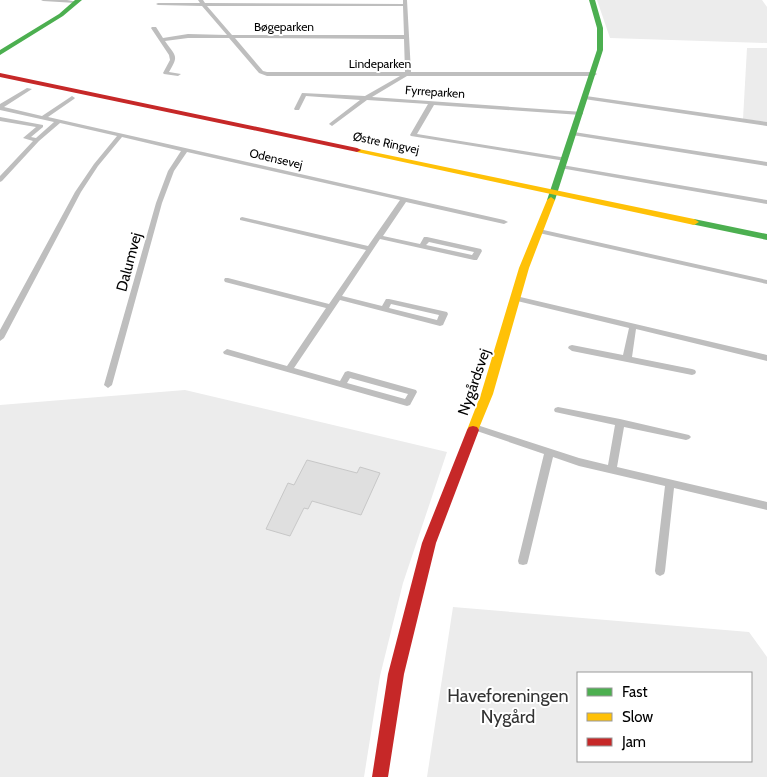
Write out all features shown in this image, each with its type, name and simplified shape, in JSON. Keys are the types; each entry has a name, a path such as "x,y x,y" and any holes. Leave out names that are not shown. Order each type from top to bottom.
{"street":[{"path":"43,0 78,1"},
{"name":"Nygårdsvej","path":"380,777 396,674 429,543 498,360 524,268 554,193 601,51 599,18 592,0"},
{"path":"1,51 61,15 78,1"},
{"path":"158,4 202,2 405,2 408,74 366,98 332,124"},
{"name":"Lindeparken","path":"202,2 261,72 267,74 594,74"},
{"path":"154,28 172,54 173,60 166,73 178,74"},
{"name":"Bøgeparken","path":"163,40 188,36 406,37"},
{"name":"Østre Ringvej","path":"0,75 767,237"},
{"name":"Odensevej","path":"0,108 29,89"},
{"name":"Fyrreparken","path":"297,109 304,94 581,113"},
{"path":"43,118 72,98"},
{"path":"586,98 767,124"},
{"path":"432,103 413,135 767,202"},
{"name":"Odensevej","path":"0,108 504,222"},
{"path":"0,125 3,119 41,126 26,138 37,140"},
{"path":"0,180 37,140 59,121"},
{"path":"574,134 767,164"},
{"path":"0,338 78,192 96,165 120,136"},
{"name":"Dalumvej","path":"108,385 159,203 171,171 185,150"},
{"path":"289,369 404,200"},
{"path":"242,219 370,249"},
{"path":"539,231 767,282"},
{"path":"379,236 422,246 474,258 478,251 427,239 422,246"},
{"path":"228,280 331,307"},
{"path":"337,298 440,323 444,314 390,301 384,309"},
{"path":"516,298 767,358"},
{"path":"627,359 634,326"},
{"path":"572,348 692,372"},
{"path":"227,352 407,403 413,392 348,374 342,384"},
{"path":"558,410 686,437"},
{"path":"612,470 620,422"},
{"path":"474,427 549,453 612,470 767,506"},
{"path":"523,561 549,453"},
{"path":"660,571 670,483"}],"green space":[{"path":"597,0 762,0 767,7 767,43 610,38"},
{"path":"747,48 767,48 767,122 743,119"},
{"path":"185,390 447,452 403,583 380,676 364,777 0,777 0,405"},
{"name":"Haveforeningen Nygård","path":"453,607 749,632 767,657 767,777 427,777"}],"building":[{"path":"307,460 357,473 360,467 380,473 361,515 312,501 308,509 304,508 290,536 266,529 288,483 294,485"}],"traffic: fast":[{"path":"0,53 61,15 79,0"},
{"path":"551,200 600,50 600,28 592,0"},
{"path":"694,222 767,237"}],"traffic: slow":[{"path":"357,150 694,222"},
{"path":"473,430 487,394 524,268 551,200"}],"traffic: jam":[{"path":"0,75 357,150"},
{"path":"380,777 396,674 429,543 473,430"}]}
